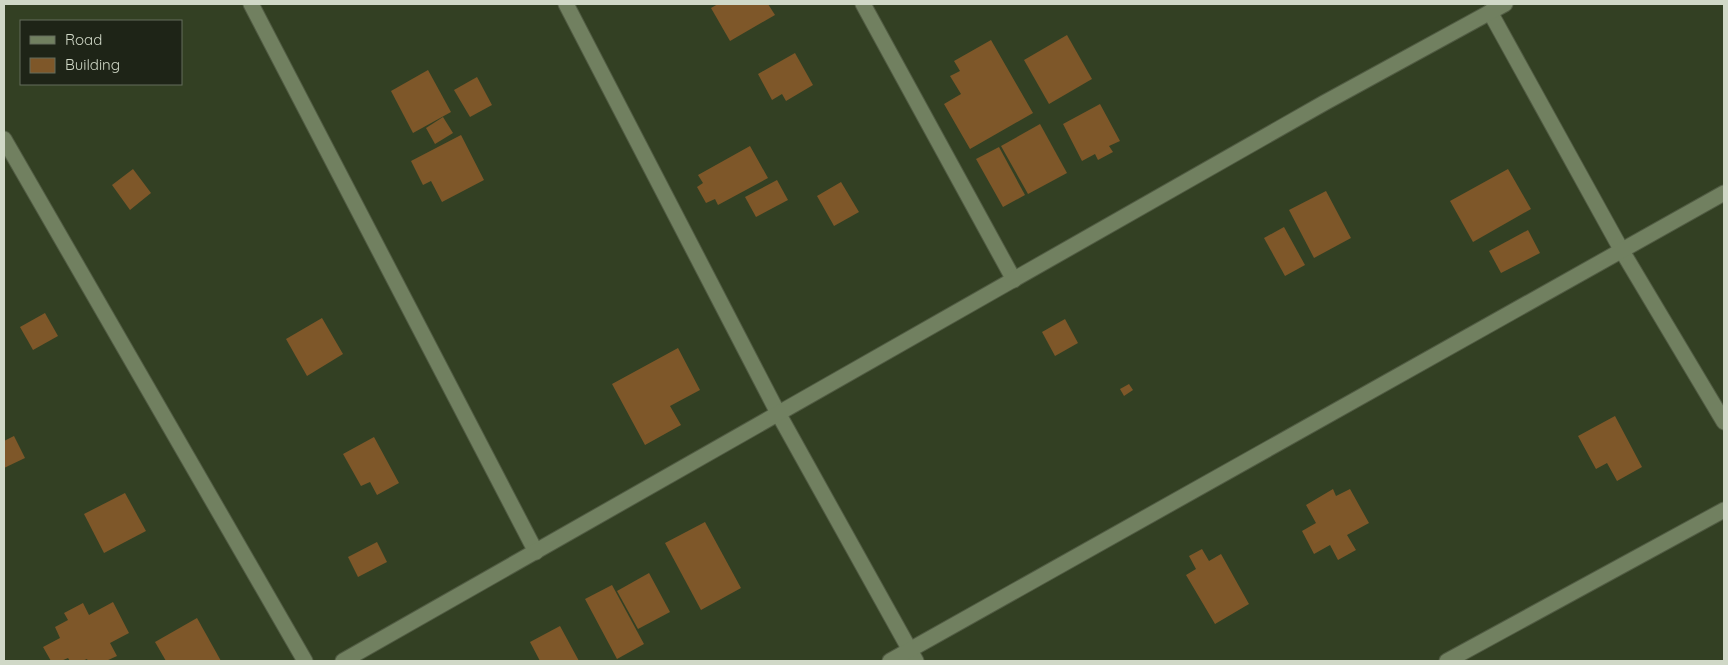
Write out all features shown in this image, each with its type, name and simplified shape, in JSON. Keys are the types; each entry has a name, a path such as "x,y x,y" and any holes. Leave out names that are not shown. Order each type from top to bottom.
{"street":[{"path":"251,4 536,552"},
{"path":"566,4 778,413 913,656"},
{"path":"863,4 1014,280"},
{"path":"343,661 1324,103 1505,4"},
{"path":"1490,12 1622,251 1724,422"},
{"path":"4,139 305,661"},
{"path":"890,661 913,656 1724,194"},
{"path":"1447,661 1724,510"}],"building":[{"path":"718,4 768,4 775,15 730,41 711,8"},
{"path":"1067,35 1092,79 1049,104 1024,60"},
{"path":"991,40 1033,113 970,149 944,104 961,94 950,76 960,71 954,61"},
{"path":"795,53 813,85 786,101 782,94 772,100 758,74"},
{"path":"428,70 451,112 413,133 391,91"},
{"path":"477,77 492,105 470,117 454,90"},
{"path":"1100,104 1120,141 1109,146 1113,152 1098,160 1095,154 1082,161 1063,124"},
{"path":"443,117 453,133 435,144 426,128"},
{"path":"1040,124 1067,173 1028,194 1001,146"},
{"path":"461,135 484,180 442,202 431,181 423,185 411,161"},
{"path":"750,146 768,178 718,205 715,199 706,203 697,187 703,183 698,175"},
{"path":"999,147 1025,195 1003,207 976,159"},
{"path":"133,169 151,193 130,210 112,185"},
{"path":"1508,169 1531,209 1473,242 1450,201"},
{"path":"777,180 788,200 756,217 745,197"},
{"path":"841,182 859,212 834,226 817,196"},
{"path":"1326,191 1351,238 1314,258 1289,210"},
{"path":"1284,227 1305,265 1285,276 1264,238"},
{"path":"1528,230 1540,253 1501,273 1489,251"},
{"path":"45,313 58,336 33,350 20,327"},
{"path":"322,318 343,354 307,376 286,339"},
{"path":"1065,319 1078,343 1055,356 1042,332"},
{"path":"678,348 700,390 670,406 681,425 645,445 612,384"},
{"path":"1129,384 1133,390 1124,396 1120,389"},
{"path":"1615,416 1642,467 1617,481 1607,463 1596,469 1578,436"},
{"path":"14,436 25,458 4,468 4,441"},
{"path":"374,437 399,483 377,495 370,482 361,486 343,454"},
{"path":"1333,489 1336,496 1350,489 1369,523 1347,535 1356,550 1338,560 1330,545 1314,554 1302,531 1316,523 1306,505"},
{"path":"125,493 146,531 104,553 84,514"},
{"path":"705,522 741,588 701,610 665,543"},
{"path":"377,542 387,562 358,577 348,557"},
{"path":"1202,549 1209,561 1221,554 1249,604 1215,624 1186,575 1196,569 1189,556"},
{"path":"649,573 670,612 638,629 617,591"},
{"path":"612,585 644,644 617,659 585,599"},
{"path":"113,602 129,633 110,643 117,656 106,661 88,661 87,659 70,661 68,658 61,661 51,661 43,647 60,638 55,627 68,620 64,613 83,603 89,615"},
{"path":"197,618 221,661 166,661 155,642"},
{"path":"560,626 579,661 540,661 530,642"}]}
